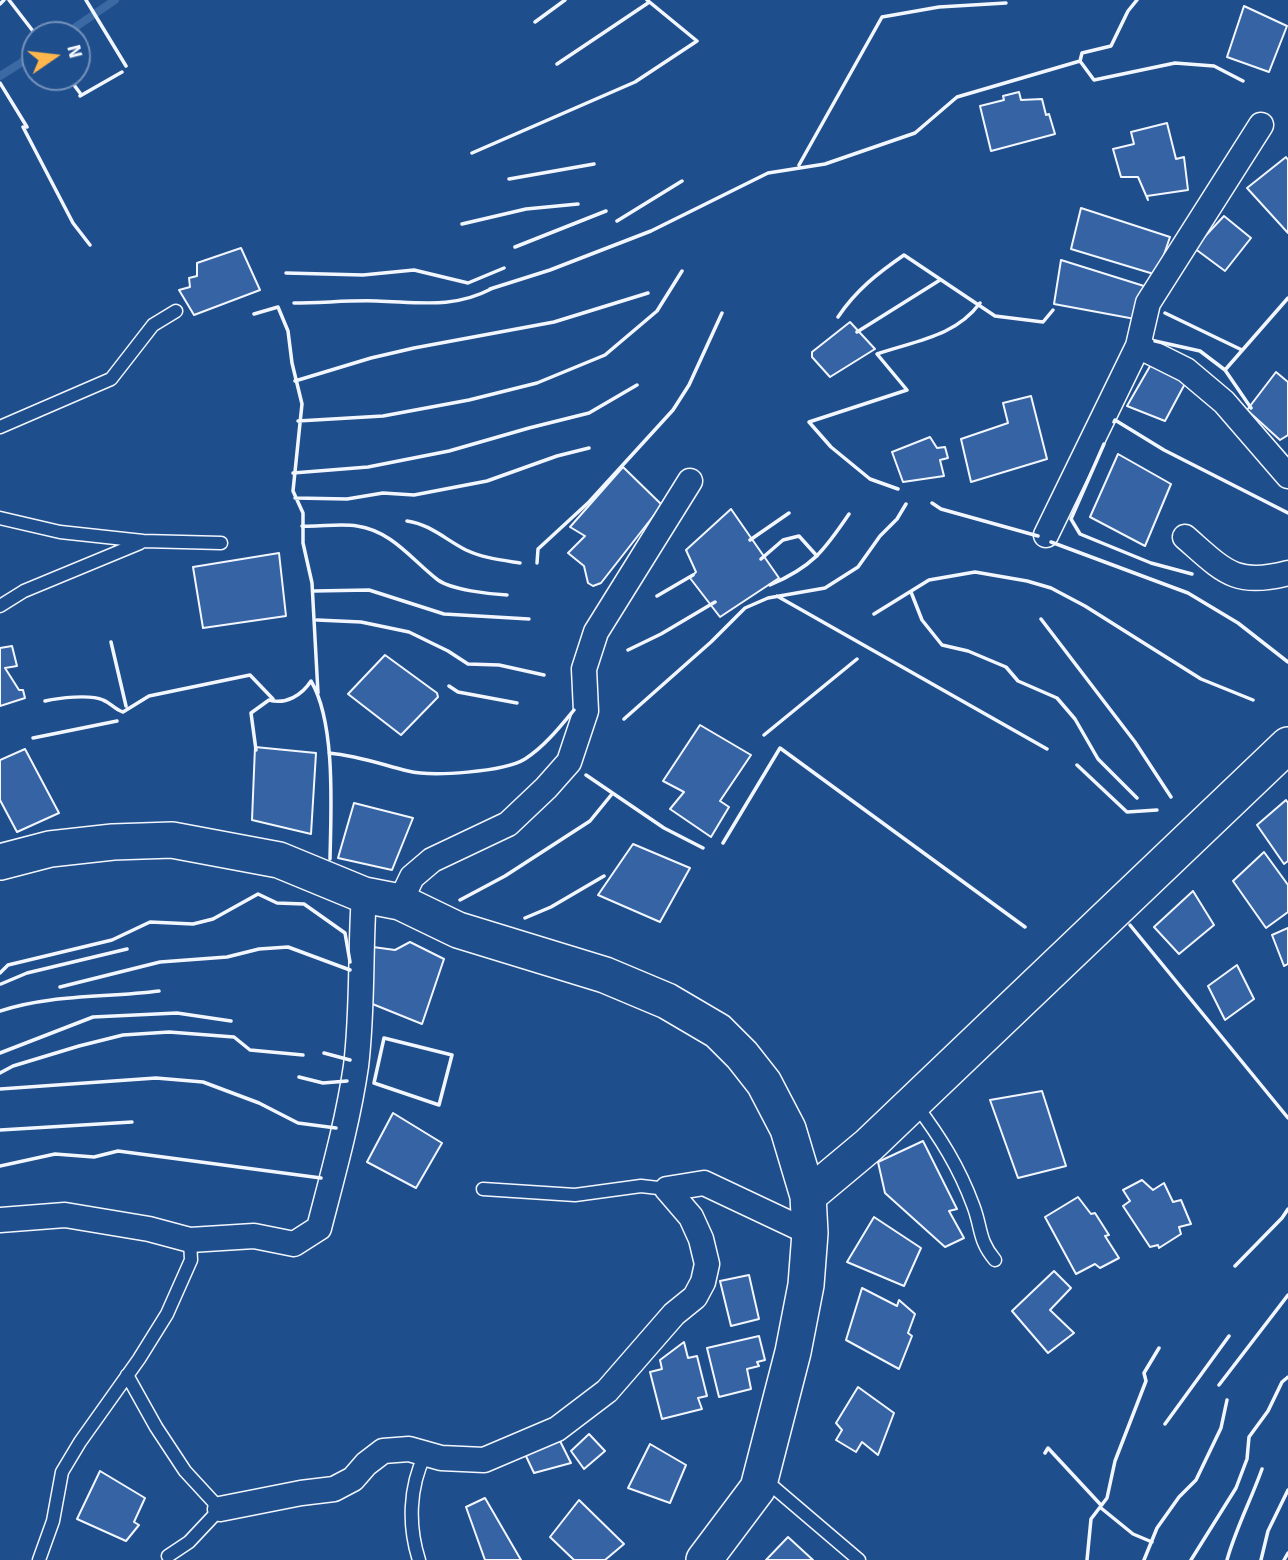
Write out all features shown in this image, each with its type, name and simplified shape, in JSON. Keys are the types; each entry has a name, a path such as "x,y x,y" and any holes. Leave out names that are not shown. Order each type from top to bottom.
{"main road":[{"path":"808,1196 869,1145 1288,745"},
{"path":"0,862 50,849 113,842 172,840 279,860 364,895 400,902 458,930 605,975 667,1001 718,1031 743,1055 764,1083 788,1129 808,1196 810,1233 806,1285 793,1352 758,1488 704,1560"}],"street":[{"path":"1046,535 1138,346 1148,303 1261,125"},
{"path":"1138,346 1186,370 1224,402 1288,476"},
{"path":"400,902 412,877 432,860 508,824 569,762 586,711 584,669 596,632 690,481"},
{"path":"1185,537 1232,574 1248,579 1264,579 1288,573"},
{"path":"0,1220 65,1215 149,1228 190,1240 254,1236 294,1244 319,1228 347,1119 356,1064 362,988 364,895"},
{"path":"667,1189 705,1183 810,1233"},
{"path":"220,1509 334,1489 353,1479 383,1451 409,1449 425,1455 459,1460 484,1460 557,1429 607,1391 674,1314 695,1297 703,1282 707,1264 691,1217 667,1189"}],"lane":[{"path":"0,428 111,379 153,325 176,311"},
{"path":"0,518 60,532 144,541 221,543"},
{"path":"0,606 24,591 144,541"},
{"path":"914,1102 946,1144 973,1205 983,1246 995,1260"},
{"path":"483,1189 575,1195 641,1186 667,1189"},
{"path":"39,1560 53,1521 62,1472 80,1441 167,1314 191,1260 190,1240"},
{"path":"127,1375 185,1471 220,1509 189,1542 168,1556"},
{"path":"419,1560 412,1538 413,1481 425,1455"},
{"path":"761,1477 859,1560"}],"building":[{"path":"1244,6 1287,26 1269,72 1227,57"},
{"path":"1019,92 1021,100 1042,99 1055,134 991,151 980,106 1004,100 1003,96"},
{"path":"1167,123 1176,159 1184,157 1188,190 1147,196 1148,200 1138,177 1121,177 1113,149 1134,144 1131,132"},
{"path":"1286,157 1288,160 1288,233 1247,188"},
{"path":"1081,208 1170,237 1157,275 1071,249"},
{"path":"1224,216 1251,238 1225,271 1194,248"},
{"path":"241,248 260,290 194,315 179,290 190,287 189,278 197,276 197,263"},
{"path":"1061,260 1144,286 1135,319 1054,304"},
{"path":"850,322 875,349 830,377 812,357 812,352"},
{"path":"1153,361 1188,378 1165,421 1127,406"},
{"path":"1276,372 1288,382 1288,435 1280,440 1247,410"},
{"path":"1031,396 1047,459 971,482 961,439 1008,423 1003,403"},
{"path":"930,437 937,448 945,447 948,458 940,460 944,476 903,482 892,452"},
{"path":"1118,454 1171,484 1145,546 1090,517"},
{"path":"623,467 662,505 601,583 593,586 588,583 584,566 568,553 585,536 570,527"},
{"path":"731,509 779,578 720,617 690,578 696,572 686,550"},
{"path":"279,553 286,616 203,628 193,567"},
{"path":"12,646 17,666 5,668 19,690 23,690 25,698 0,706 0,648"},
{"path":"385,655 437,693 438,697 401,735 348,694"},
{"path":"700,725 751,755 720,801 729,807 711,837 670,809 684,792 663,781"},
{"path":"255,747 316,753 311,834 252,820"},
{"path":"25,749 59,813 17,832 0,800 0,760"},
{"path":"1286,800 1288,861 1284,864 1257,825"},
{"path":"354,803 413,818 392,870 338,858"},
{"path":"633,844 690,868 660,922 598,895"},
{"path":"1264,852 1288,885 1288,912 1266,928 1233,881"},
{"path":"1193,891 1214,925 1179,954 1154,927"},
{"path":"1288,928 1288,964 1284,966 1272,935"},
{"path":"410,942 444,959 422,1024 370,1003 373,947 395,950"},
{"path":"1237,965 1254,999 1225,1020 1208,986"},
{"path":"1042,1091 1066,1166 1018,1178 990,1100"},
{"path":"393,1113 442,1143 416,1188 367,1162"},
{"path":"923,1141 957,1209 949,1211 964,1238 945,1247 885,1193 878,1162"},
{"path":"1142,1180 1153,1190 1164,1183 1173,1202 1181,1200 1191,1224 1179,1227 1181,1234 1159,1248 1158,1245 1150,1247 1123,1206 1130,1201 1123,1190"},
{"path":"1078,1197 1091,1214 1095,1213 1119,1258 1100,1268 1095,1264 1076,1274 1045,1217"},
{"path":"874,1217 921,1248 904,1286 847,1262"},
{"path":"1054,1271 1071,1288 1050,1310 1074,1333 1048,1353 1012,1311"},
{"path":"749,1275 759,1319 731,1326 720,1281"},
{"path":"862,1288 897,1306 899,1300 915,1314 908,1333 912,1336 899,1369 846,1340"},
{"path":"759,1336 765,1360 757,1362 759,1366 747,1369 751,1389 719,1397 707,1348"},
{"path":"684,1342 688,1358 697,1356 707,1396 698,1398 702,1409 662,1419 650,1372 662,1369 660,1360"},
{"path":"858,1387 894,1413 878,1455 862,1442 856,1452 836,1440 842,1430 836,1423"},
{"path":"589,1434 605,1451 584,1469 571,1451"},
{"path":"560,1441 571,1463 534,1473 525,1454"},
{"path":"650,1444 686,1465 670,1503 628,1488"},
{"path":"100,1471 145,1498 134,1522 139,1525 126,1541 77,1519"},
{"path":"485,1498 521,1560 485,1560 466,1507"},
{"path":"579,1500 624,1544 605,1560 574,1560 550,1537"},
{"path":"788,1537 813,1560 766,1560"}],"waterway":[{"path":"84,21 115,0"},
{"path":"0,76 21,63"}],"wall":[{"path":"0,4 4,0"},
{"path":"9,0 25,21"},
{"path":"86,0 126,66"},
{"path":"535,22 565,0"},
{"path":"472,153 635,82 697,41 647,0"},
{"path":"1080,61 1082,53 1111,46 1128,11 1137,0"},
{"path":"557,64 648,3"},
{"path":"799,165 882,17 939,7 1006,3"},
{"path":"490,289 550,270 651,231 768,173 825,164 915,133 957,97 1080,61 1094,80 1175,63 1214,66 1243,81"},
{"path":"80,96 122,72"},
{"path":"0,83 27,127"},
{"path":"23,127 73,223 90,245"},
{"path":"509,179 594,164"},
{"path":"617,221 682,181"},
{"path":"462,224 526,209 578,204"},
{"path":"515,247 606,211"},
{"path":"838,317 852,298 904,255 995,316 1043,322 1053,310"},
{"path":"286,273 363,275 414,270 468,283 504,268"},
{"path":"298,421 383,416 469,400 537,383 605,355 657,311 682,271"},
{"path":"857,332 940,280"},
{"path":"294,303 435,303 463,299 491,289"},
{"path":"295,381 414,348 554,322 648,293"},
{"path":"1225,370 1288,298"},
{"path":"898,489 870,479 831,447 809,422 907,390 877,354 946,331 970,314 980,303"},
{"path":"254,314 278,307 288,331 302,404 293,491 303,513 303,543 312,583 318,693"},
{"path":"537,563 538,549 589,502 673,410 689,385 722,313"},
{"path":"1165,313 1242,350"},
{"path":"1155,341 1200,351 1225,370 1251,408"},
{"path":"293,473 368,467 449,451 589,413 637,385"},
{"path":"1114,422 1115,420 1164,450 1288,513"},
{"path":"1104,444 1071,519 1080,534 1151,563 1192,574"},
{"path":"295,498 347,499 383,493 414,495 487,481 557,456 589,448"},
{"path":"932,503 941,509 1038,536"},
{"path":"624,719 745,608 768,598 825,588 858,567 906,504"},
{"path":"750,540 789,513"},
{"path":"770,585 797,572 816,557 849,514"},
{"path":"407,521 431,529 472,553 520,563"},
{"path":"302,526 344,525 369,529 401,547 444,583 471,591 507,595"},
{"path":"761,559 783,540 799,536 817,556"},
{"path":"1051,542 1188,593 1238,623 1288,662"},
{"path":"874,614 929,580 975,572 1027,581 1051,588 1085,606 1201,679 1253,700"},
{"path":"657,596 693,575"},
{"path":"314,591 369,590 444,614 529,619"},
{"path":"911,592 922,620 942,645 968,651 1006,667 1018,681 1057,698 1075,719 1098,759 1137,798"},
{"path":"777,596 1047,749"},
{"path":"628,650 715,602"},
{"path":"1041,619 1135,742 1171,797"},
{"path":"317,620 361,622 409,632 468,664 499,665 544,675"},
{"path":"111,642 126,706"},
{"path":"764,735 857,659"},
{"path":"45,701 90,697 106,701 123,712 149,696 250,675 273,699"},
{"path":"256,750 251,713 269,700 293,698 311,681 325,720 328,743 331,792 330,859"},
{"path":"449,686 458,692 517,703"},
{"path":"329,753 419,773 485,770 525,759 545,743 574,710"},
{"path":"33,738 117,721"},
{"path":"723,843 780,748 1025,927"},
{"path":"1077,765 1127,812 1157,810"},
{"path":"586,775 664,828 703,848"},
{"path":"460,900 505,876 590,821 612,794"},
{"path":"525,918 551,907 604,876"},
{"path":"0,973 8,965 112,940 150,922 193,924 213,919 258,894 277,903 304,904 345,933 350,962"},
{"path":"1130,925 1288,1118"},
{"path":"60,987 160,962 227,957 259,949 288,947 350,970"},
{"path":"1,984 27,973 127,949"},
{"path":"0,1011 59,999 159,991"},
{"path":"0,1053 93,1017 177,1013 231,1021"},
{"path":"0,1073 13,1066 123,1035 169,1032 234,1037 250,1050 303,1055"},
{"path":"384,1038 452,1055 439,1105 374,1083 384,1038"},
{"path":"324,1053 350,1060"},
{"path":"299,1077 323,1083 347,1081"},
{"path":"0,1089 156,1078 203,1082 259,1103 298,1123 336,1128"},
{"path":"0,1130 132,1122"},
{"path":"0,1166 55,1154 94,1157 118,1151 321,1178"},
{"path":"1235,1266 1288,1209"},
{"path":"1219,1385 1288,1295"},
{"path":"1165,1424 1229,1336"},
{"path":"1087,1560 1091,1519 1107,1498 1115,1461 1146,1381 1144,1373 1159,1348"},
{"path":"1191,1560 1236,1488 1247,1459 1249,1437 1268,1411 1282,1382 1288,1377"},
{"path":"1144,1560 1157,1528 1179,1497 1196,1480 1221,1428 1227,1400"},
{"path":"1045,1453 1048,1448 1100,1504"},
{"path":"1227,1560 1262,1469"},
{"path":"1261,1560 1268,1531 1288,1490"},
{"path":"1101,1508 1133,1534 1152,1542"},
{"path":"1284,1560 1288,1553"}]}
